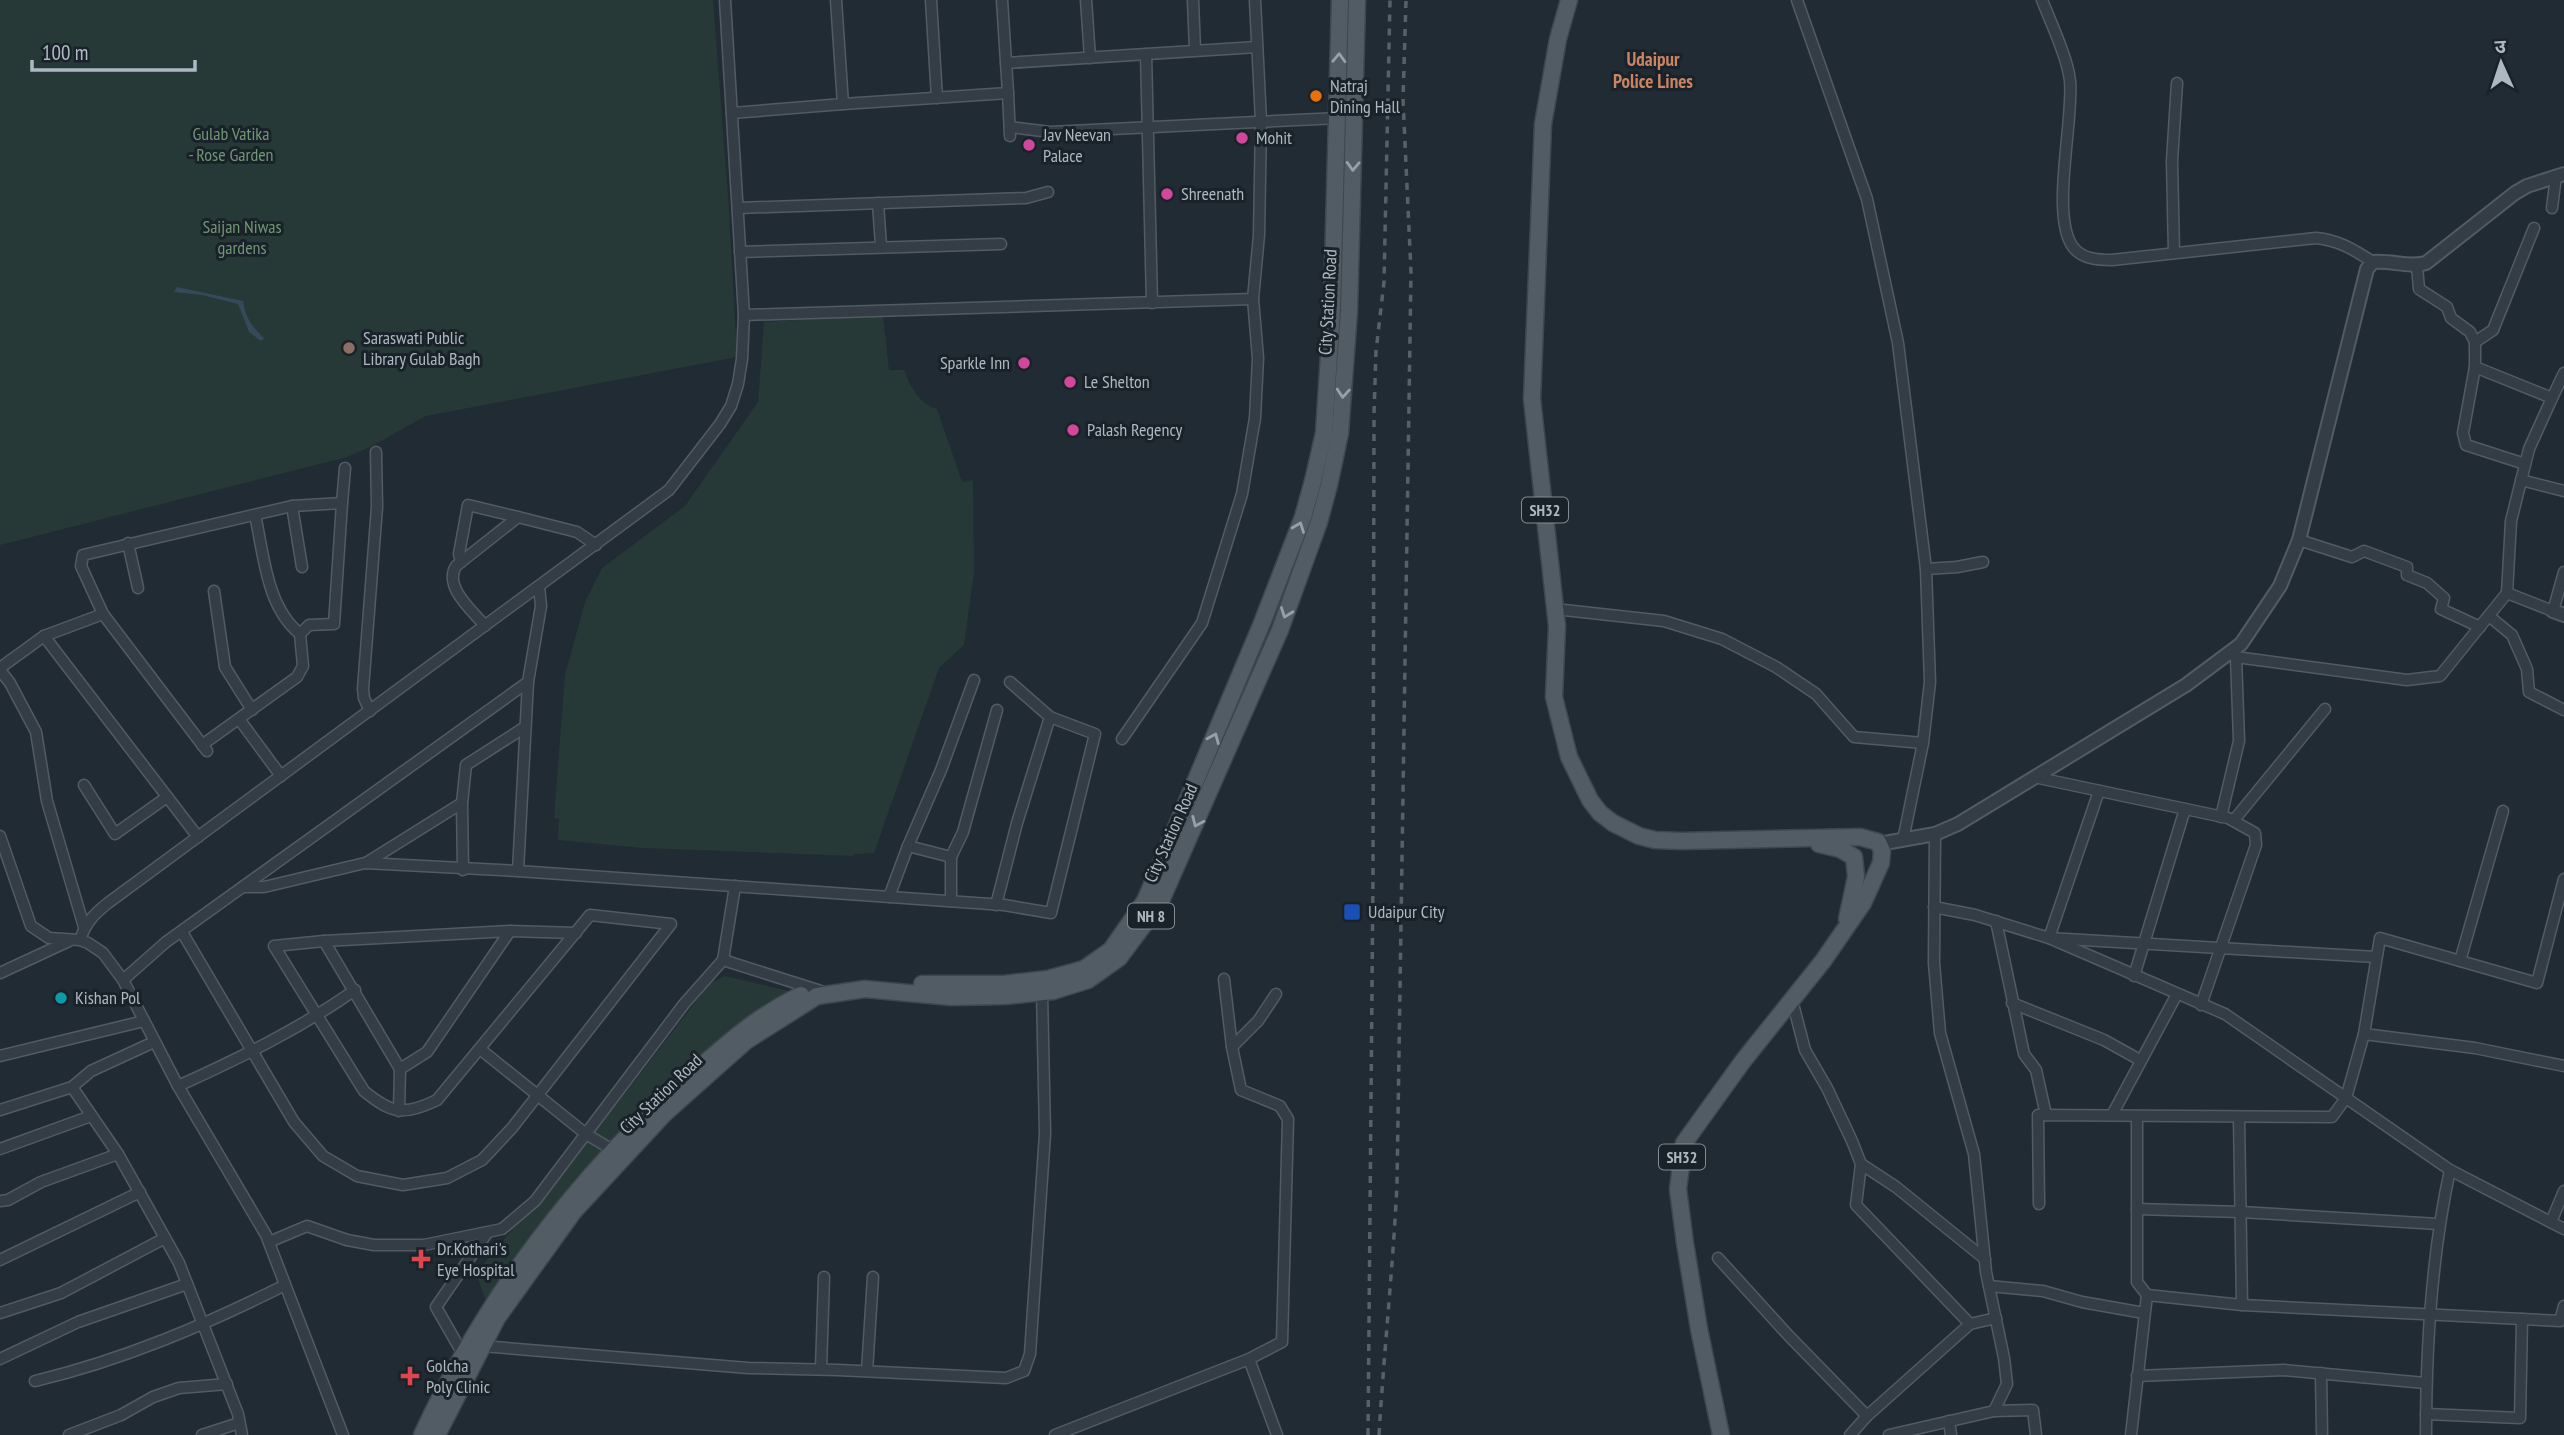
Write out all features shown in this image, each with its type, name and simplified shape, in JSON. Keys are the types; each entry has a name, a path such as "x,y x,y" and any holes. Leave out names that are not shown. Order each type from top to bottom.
{"main road":[{"name":"City Station Road","path":"423,1434 482,1346 497,1318 573,1211 656,1106 739,1032 814,988 861,981 1003,985 1048,979 1084,969 1111,950 1145,901 1262,623 1303,517 1324,433 1332,309 1340,0"},
{"name":"City Station Road","path":"423,1434 488,1312 565,1204 746,1041 817,996 866,989 951,997 1004,996 1042,992 1088,980 1119,958 1160,903 1284,618 1319,522 1340,433 1349,311 1357,0"},
{"name":"SH32","path":"1569,0 1558,39 1543,124 1532,399 1557,626 1554,697 1558,718 1580,782 1600,813 1625,830 1655,840 1860,837 1879,844 1882,858 1875,881 1845,929 1714,1099 1684,1143 1678,1189 1699,1329 1721,1435"},
{"path":"1793,839 1840,849 1864,862 1872,860 1879,852 1879,844"},
{"path":"1845,929 1856,877 1854,858"}],"street":[{"path":"0,973 76,939 92,915 669,490 720,424 731,406 738,384 744,315 725,0"},
{"path":"836,0 843,104"},
{"path":"931,0 937,98"},
{"path":"1002,0 1010,131 1050,132 1354,118"},
{"path":"1086,0 1090,58"},
{"path":"1193,0 1195,50"},
{"path":"1122,739 1202,623 1242,494 1255,418 1258,358 1252,299 1259,235 1261,121 1255,0"},
{"path":"1797,0 1870,212 1898,343 1926,569 1930,682 1923,743 1903,841"},
{"path":"2042,0 2070,81 2063,187 2066,224 2071,246 2086,257 2102,260 2316,238 2333,239 2345,244 2373,262 2417,266 2426,263 2515,193 2560,175"},
{"path":"1006,63 1257,47"},
{"path":"1146,54 1152,303"},
{"path":"2174,253 2172,161 2177,83"},
{"path":"732,113 1008,93"},
{"path":"2552,208 2560,175"},
{"path":"738,208 1026,198 1048,192"},
{"path":"878,203 881,246"},
{"path":"2475,342 2493,330 2534,228"},
{"path":"740,252 1001,244"},
{"path":"1879,844 1935,835 1958,824 2233,655 2280,586 2300,540 2365,278 2373,262"},
{"path":"2417,266 2419,289 2447,307 2451,318 2469,332 2475,342 2475,367 2463,433 2466,445 2525,464"},
{"path":"744,315 1252,299"},
{"path":"2475,367 2552,398"},
{"path":"2233,655 2407,680 2440,676 2507,593 2511,521 2525,464 2529,449 2564,373"},
{"path":"370,711 363,694 377,507 376,452"},
{"path":"300,634 309,625 334,624 345,468"},
{"path":"2521,481 2564,491"},
{"path":"255,515 276,605 288,624 300,634 302,673 204,748 103,614 81,566 81,558 85,553 292,506 342,503"},
{"path":"461,562 459,554 468,505 577,532 596,545"},
{"path":"292,506 302,567"},
{"path":"485,626 453,585 453,570 518,517"},
{"path":"2300,540 2352,557 2364,551 2407,567 2407,575 2427,583 2444,598 2441,609 2480,627"},
{"path":"128,543 138,588"},
{"path":"1926,569 1983,562"},
{"path":"2507,593 2558,613 2564,572"},
{"path":"518,871 528,682 541,606 539,587"},
{"path":"214,591 225,667 252,710"},
{"path":"1555,609 1664,621 1722,639 1776,667 1816,694 1854,737 1923,743"},
{"path":"84,927 47,801 36,732 0,669 44,636 103,614"},
{"path":"2488,616 2512,635 2527,669 2529,692 2564,709"},
{"path":"44,636 198,837"},
{"path":"2221,817 2239,741 2233,655"},
{"path":"889,897 974,680"},
{"path":"123,980 160,947 528,682"},
{"path":"243,887 264,887 365,863 951,901 1051,913 1095,734 1050,717 1010,682"},
{"path":"2234,820 2325,709"},
{"path":"951,901 951,857 963,832 997,710"},
{"path":"996,905 1017,823 1050,717"},
{"path":"239,719 281,776"},
{"path":"463,870 462,803 466,765 525,727"},
{"path":"2034,778 2234,820 2252,830 2257,840 2201,1004"},
{"path":"84,785 115,834 167,797"},
{"path":"2049,939 2099,791"},
{"path":"365,863 462,803"},
{"path":"2134,976 2185,809"},
{"path":"2460,961 2502,811"},
{"path":"1935,835 1934,963 1940,1033 1974,1154 1985,1259 2007,1384 1994,1411"},
{"path":"0,836 31,926 49,938 76,939 103,953 123,980 178,1086 269,1242 343,1435"},
{"path":"908,846 951,857"},
{"path":"2039,1204 2038,1115 2332,1117 2346,1098 2364,1034 2380,938 2537,983 2564,878"},
{"path":"269,1242 307,1226 346,1240 374,1245 424,1245 502,1229 535,1201 684,1004 723,960 735,886"},
{"path":"1934,907 1996,921 2049,939 2225,1014 2450,1170 2564,1228"},
{"path":"182,932 294,1122 323,1156 357,1176 394,1184 419,1184 447,1178 482,1160 512,1128 671,924 590,915 576,933 437,1100 421,1108 399,1111 383,1106 364,1091 274,946 510,931 576,933"},
{"path":"1996,921 2025,1054 2036,1070 2046,1115"},
{"path":"400,1069 427,1052 510,931"},
{"path":"2049,939 2376,957"},
{"path":"324,941 400,1069 399,1111"},
{"path":"723,960 831,994"},
{"path":"1055,1435 1249,1359 1282,1342 1288,1119 1280,1106 1241,1090 1232,1047 1224,979"},
{"path":"178,1086 252,1052 317,1016 355,990"},
{"path":"482,1346 748,1368 1006,1378 1024,1371 1030,1354 1045,1134 1042,992"},
{"path":"1232,1047 1258,1021 1276,994"},
{"path":"2112,1115 2177,994"},
{"path":"1792,1000 1805,1050 1827,1088 1861,1164 1856,1205 1970,1324"},
{"path":"2012,1003 2104,1040 2140,1060"},
{"path":"0,1056 144,1021"},
{"path":"2364,1034 2475,1048 2564,1066"},
{"path":"0,1110 72,1087 91,1071 154,1042"},
{"path":"480,1049 586,1134 619,1154"},
{"path":"72,1087 118,1154 179,1263 238,1414 242,1435"},
{"path":"0,1149 91,1116"},
{"path":"2137,1116 2137,1282 2147,1295 2242,1306 2522,1320 2560,1321 2564,1306"},
{"path":"2239,1117 2242,1306"},
{"path":"0,1200 8,1200 41,1182 118,1154"},
{"path":"1861,1164 1896,1187 1985,1259"},
{"path":"2426,1435 2425,1383 2438,1224 2450,1170"},
{"path":"2551,1222 2564,1191"},
{"path":"0,1260 140,1192"},
{"path":"2137,1209 2241,1212 2438,1224"},
{"path":"464,1356 436,1307 487,1233"},
{"path":"0,1312 61,1293 164,1238"},
{"path":"1718,1258 1787,1335 1867,1416"},
{"path":"821,1369 824,1277"},
{"path":"867,1371 873,1277"},
{"path":"0,1359 78,1322 187,1284"},
{"path":"35,1381 83,1370 204,1325 285,1285"},
{"path":"1989,1286 2043,1291 2144,1314"},
{"path":"2131,1435 2147,1295"},
{"path":"1850,1435 1867,1416 1970,1324 1996,1318"},
{"path":"2426,1414 2519,1418 2522,1320"},
{"path":"1249,1359 1277,1432 1265,1435"},
{"path":"2137,1376 2284,1370 2425,1383"},
{"path":"2321,1373 2322,1433"},
{"path":"69,1435 121,1415 153,1397 178,1388 227,1384"},
{"path":"1889,1435 1994,1411 2033,1410 2036,1435"},
{"path":"1949,1421 1951,1435"},
{"path":"201,1435 239,1423"}],"green space":[{"name":"Saijan Niwas gardens","path":"0,0 713,0 737,357 426,416 347,457 0,545"},
{"path":"883,315 889,370 904,370 920,399 937,409 962,482 973,480 974,572 964,645 939,668 874,853 853,856 643,848 558,840 559,819 554,818 565,675 585,602 602,568 685,506 758,402 764,322"},
{"path":"725,976 793,992 741,1024 671,1078 567,1189 487,1304 478,1279 482,1266 617,1104 710,983"}],"water":[{"path":"177,287 243,301 250,321 264,338 261,341 249,332 238,304 202,295 174,292"}],"railway":[{"path":"1368,1435 1374,414 1376,351 1384,282 1390,0"},
{"path":"1379,1435 1397,1184 1411,272 1403,100 1406,0"}],"place":[{"name":"Natraj Dining Hall","path":"1316,96"},
{"name":"Mohit","path":"1242,138"},
{"name":"Jav Neevan Palace","path":"1029,145"},
{"name":"Shreenath","path":"1167,194"},
{"name":"Saraswati Public Library Gulab Bagh","path":"349,348"},
{"name":"Sparkle Inn","path":"1024,363"},
{"name":"Le Shelton","path":"1070,382"},
{"name":"Palash Regency","path":"1073,430"},
{"name":"Udaipur City","path":"1352,912"},
{"name":"Kishan Pol","path":"61,998"},
{"name":"Dr.Kothari's Eye Hospital","path":"421,1259"},
{"name":"Golcha Poly Clinic","path":"410,1376"}],"district":[{"name":"Udaipur Police Lines","path":"1653,70"}],"park label":[{"name":"Gulab Vatika - Rose Garden","path":"231,144"}]}
